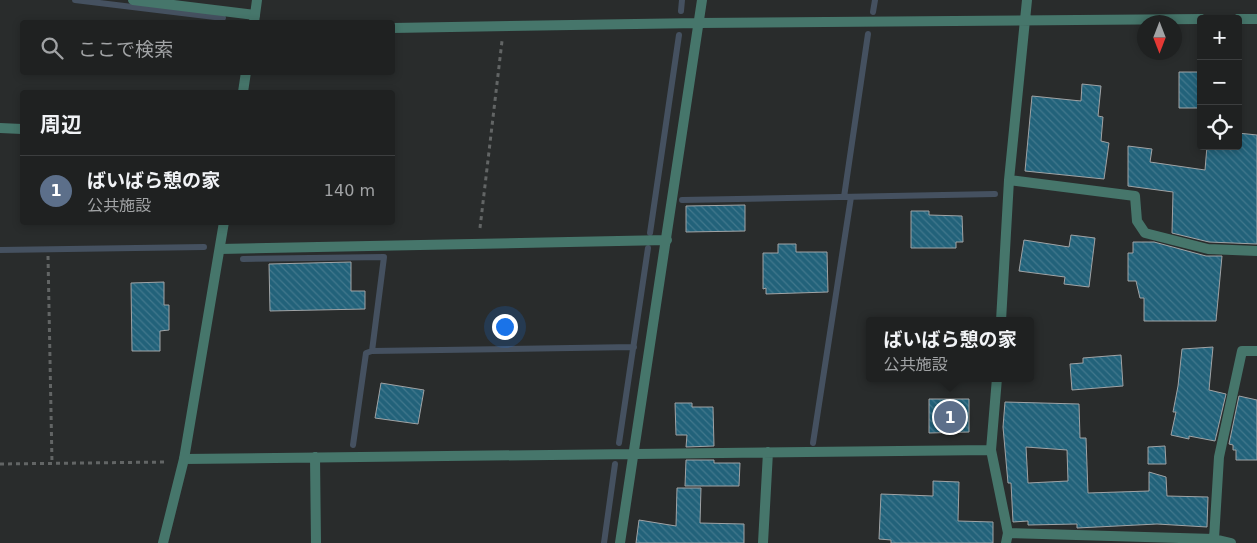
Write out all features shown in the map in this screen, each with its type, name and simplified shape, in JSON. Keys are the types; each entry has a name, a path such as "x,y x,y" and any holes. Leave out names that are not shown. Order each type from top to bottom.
{"street":[{"path":"133,0 254,19 257,0"},
{"path":"620,543 702,0"},
{"path":"1001,317 1010,180 1027,0"},
{"path":"395,28 699,23 1197,19"},
{"path":"1242,19 1257,19"},
{"path":"243,90 246,75"},
{"path":"0,128 20,129"},
{"path":"1010,180 1135,196 1136,221 1145,233 1208,249 1257,251"},
{"path":"163,543 183,460 224,225"},
{"path":"220,249 666,240"},
{"path":"1214,539 1219,458 1242,351 1257,351"},
{"path":"996,382 991,450 1007,538 1214,539 1231,543"},
{"path":"183,460 991,450"},
{"path":"763,543 768,452"},
{"path":"315,457 316,543"}],"path":[{"path":"478,244 503,26"},
{"path":"48,256 52,463"},
{"path":"0,464 183,460"}],"building":[{"path":"1179,72 1197,72 1197,108 1179,108"},
{"path":"1082,84 1101,86 1098,116 1103,117 1101,141 1109,143 1104,179 1025,171 1032,96 1081,101"},
{"path":"1242,133 1257,135 1257,244 1209,242 1172,233 1173,192 1128,186 1128,146 1152,149 1150,162 1205,170 1207,150 1242,150"},
{"path":"745,205 745,231 686,232 686,206"},
{"path":"911,211 929,211 929,215 962,216 963,242 956,242 956,248 911,248"},
{"path":"1071,235 1095,238 1089,287 1064,284 1065,277 1019,271 1024,240 1069,247"},
{"path":"1133,242 1154,242 1206,256 1222,256 1216,321 1144,321 1144,298 1140,298 1136,281 1128,281 1128,253 1133,253"},
{"path":"778,244 796,244 796,252 827,252 828,292 766,294 766,288 763,289 763,253 778,253"},
{"path":"351,262 351,291 365,291 365,309 270,311 269,264"},
{"path":"164,282 164,305 169,305 169,330 160,331 160,351 132,351 131,283"},
{"path":"1213,347 1209,390 1226,394 1215,441 1189,436 1189,439 1171,435 1176,412 1173,412 1182,349"},
{"path":"1121,355 1123,386 1072,390 1070,364 1083,363 1083,358"},
{"path":"381,383 424,390 418,424 375,418"},
{"path":"1239,396 1257,400 1257,460 1236,460 1236,450 1233,450 1233,445 1229,444"},
{"path":"929,399 969,399 969,432 929,433"},
{"path":"1005,402 1079,404 1080,438 1086,438 1088,493 1149,491 1149,472 1166,477 1167,496 1208,497 1207,527 1157,524 1077,528 1077,524 1028,525 1028,521 1013,522 1011,483 1008,483 1003,427","holes":["1026,447 1067,450 1068,481 1028,483"]},
{"path":"675,403 692,403 692,407 713,407 714,446 686,447 687,435 676,435"},
{"path":"1165,446 1166,464 1148,464 1148,447"},
{"path":"686,460 714,460 714,463 740,463 739,486 685,486"},
{"path":"933,481 959,482 958,521 993,522 993,543 891,543 891,540 879,539 881,494 933,496"},
{"path":"677,488 701,488 700,523 744,524 744,543 636,543 639,520 676,526"}],"waterway":[{"path":"75,0 223,18"},
{"path":"681,11 682,0"},
{"path":"873,12 875,0"},
{"path":"844,197 868,34"},
{"path":"650,233 679,35"},
{"path":"682,200 995,194"},
{"path":"813,443 851,197"},
{"path":"0,250 204,247"},
{"path":"619,443 648,248"},
{"path":"243,259 384,257 372,351 634,347"},
{"path":"353,445 366,353 372,351"},
{"path":"604,543 615,464"}],"place":[{"name":"ばいばら憩の家","path":"950,417"}]}
